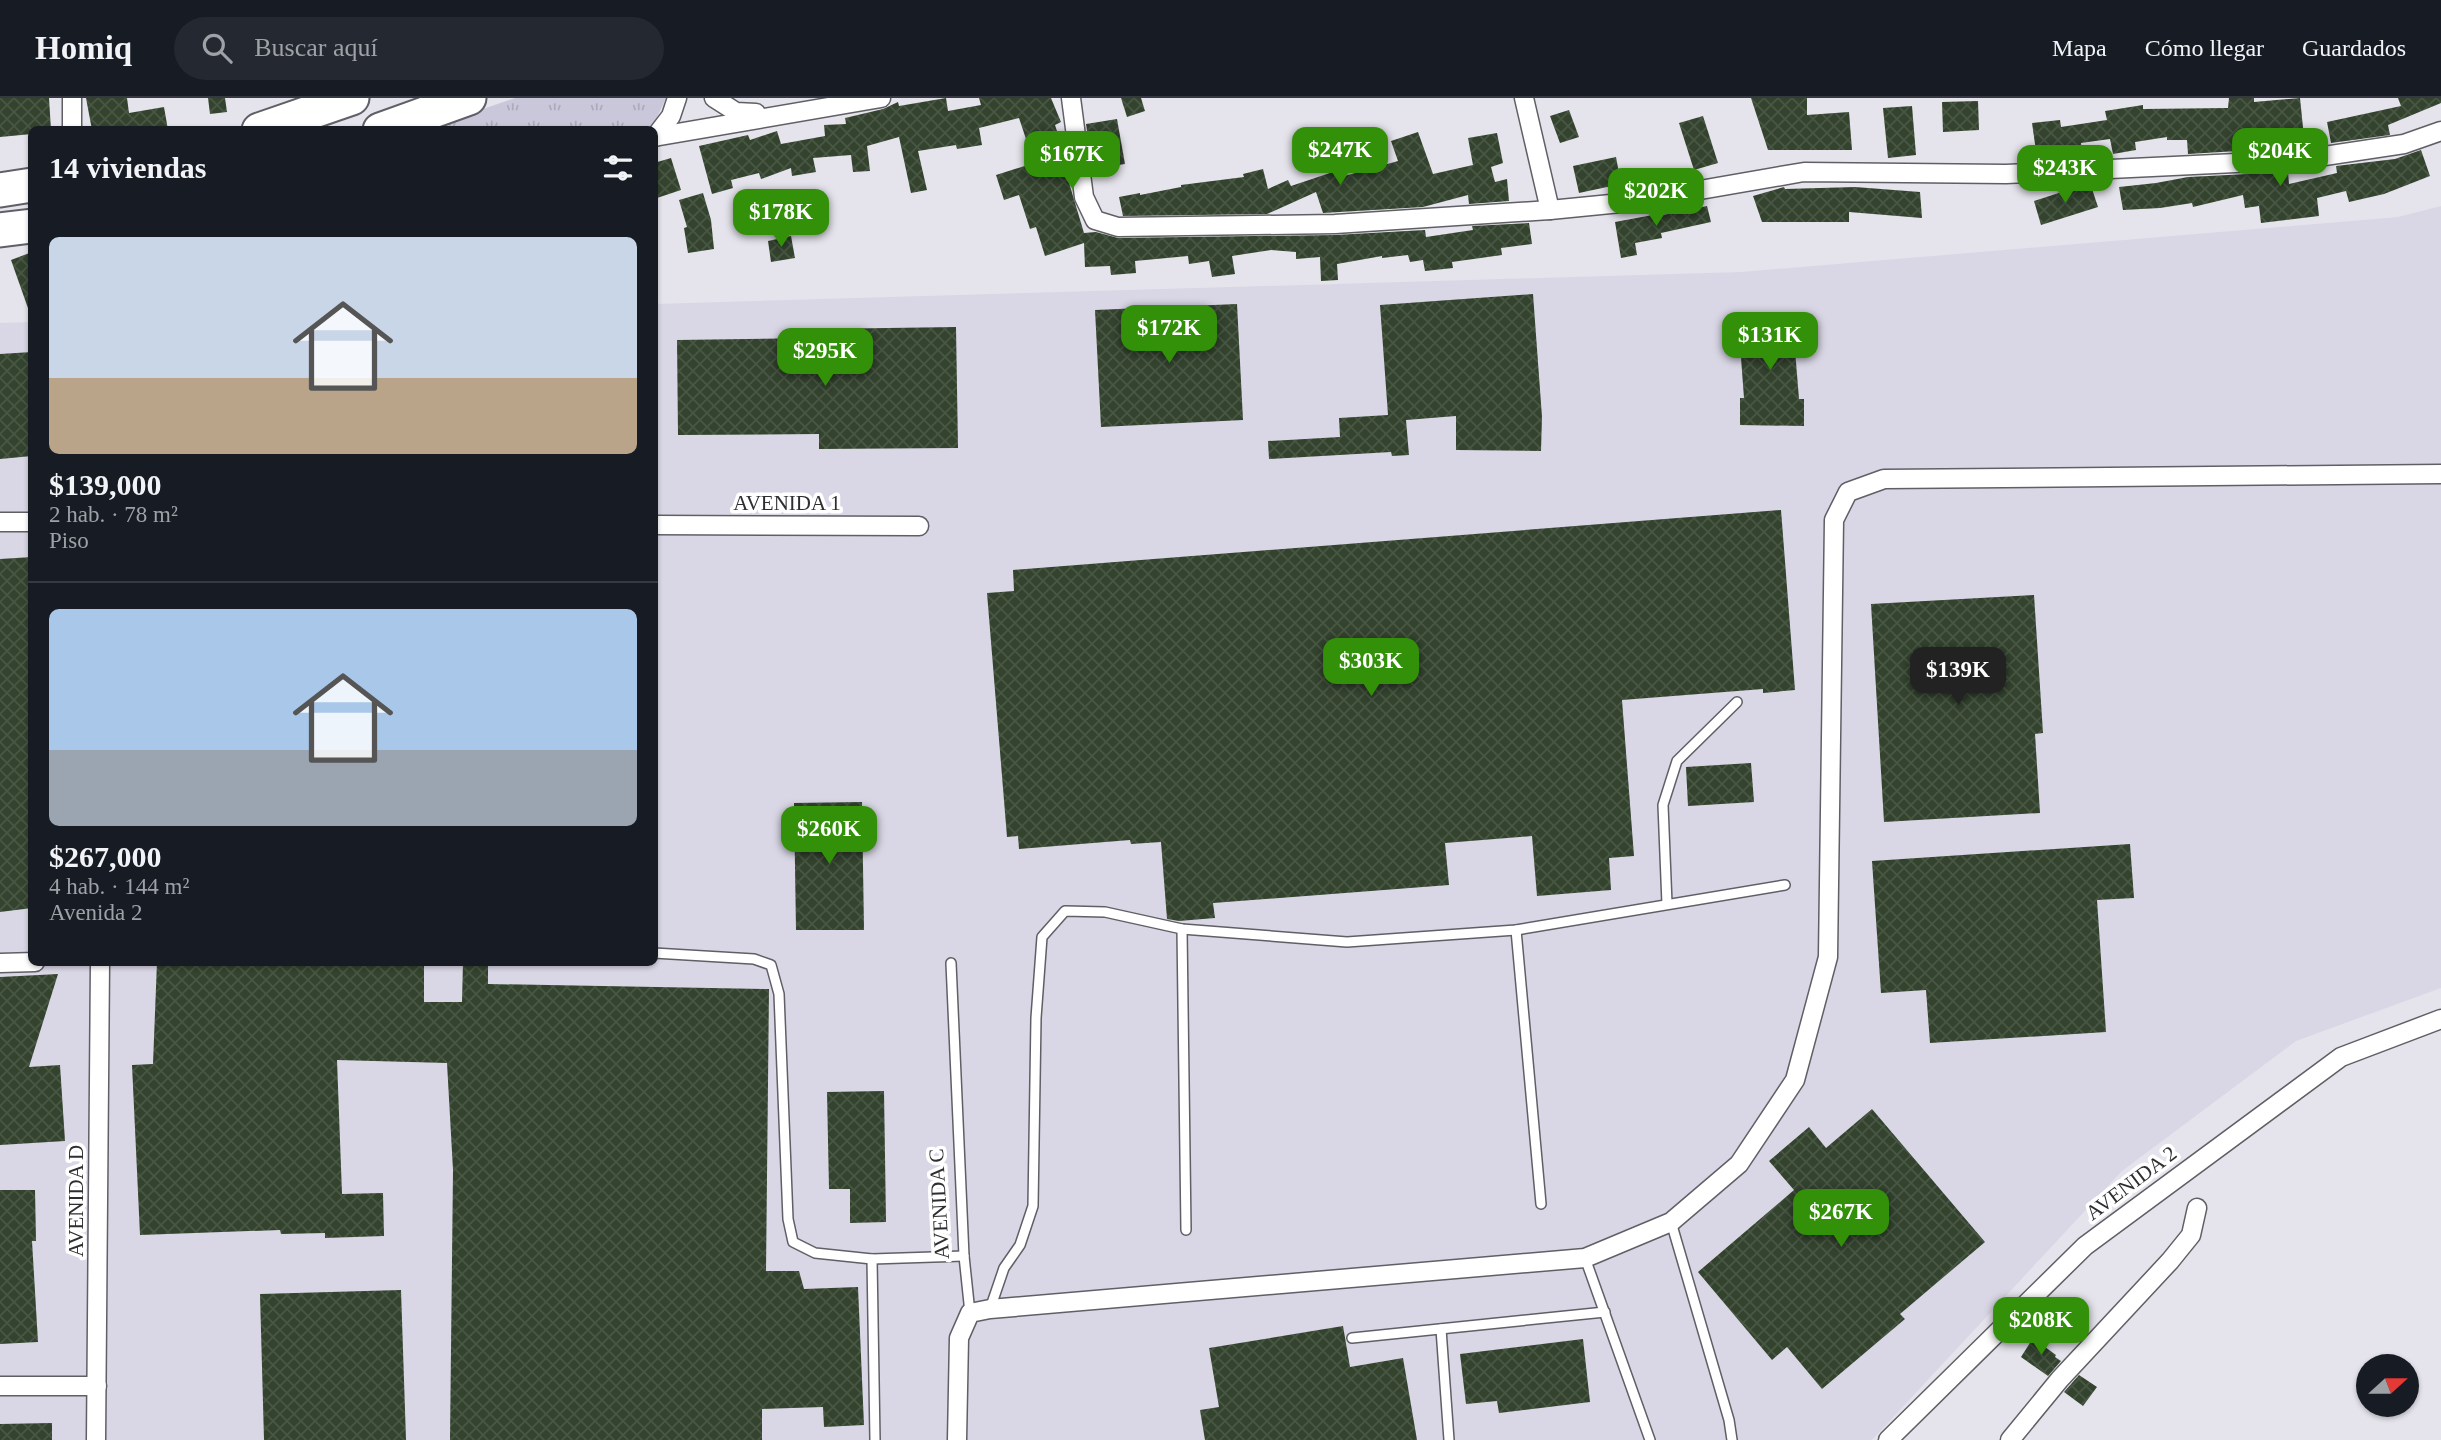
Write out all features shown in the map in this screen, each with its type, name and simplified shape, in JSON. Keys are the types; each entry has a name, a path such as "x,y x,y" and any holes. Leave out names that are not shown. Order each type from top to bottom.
{"highway":[{"path":"266,126 303,106 352,98"},
{"path":"391,126 469,98"},
{"path":"0,190 28,186"},
{"path":"0,230 28,226"}],"street":[{"path":"72,98 72,126"},
{"path":"658,133 671,117 677,98"},
{"path":"713,98 736,112 784,114"},
{"path":"658,136 881,98"},
{"path":"1071,98 1084,197 1095,220 1118,226 1335,224 1550,210 1631,202 1804,172 2006,174 2298,160 2404,144 2441,131"},
{"path":"1524,98 1550,210"},
{"path":"970,1313 990,1309 1585,1258 1671,1222 1739,1164 1795,1080 1828,957 1834,520 1848,492 1884,479 2441,474"},
{"path":"0,522 28,522"},
{"name":"AVENIDA 1","path":"658,525 919,526"},
{"path":"0,963 28,962"},
{"name":"AVENIDA D","path":"96,1440 100,966"},
{"name":"AVENIDA 2","path":"1888,1440 2095,1238 2341,1057 2441,1019"},
{"path":"2010,1440 2060,1379 2191,1235 2197,1208"},
{"name":"AVENIDA C","path":"957,1440 959,1338 970,1313"},
{"path":"0,1386 97,1386"}],"lane":[{"path":"1667,904 1663,805 1677,761 1737,702"},
{"path":"990,1309 1004,1268 1020,1245 1033,1206 1036,1018 1042,937 1065,911 1105,912 1182,929 1347,942 1516,930 1785,885"},
{"path":"1182,929 1186,1230"},
{"path":"1516,930 1541,1204"},
{"path":"658,953 754,959 771,965 779,993 788,1219 793,1241 815,1253 872,1259 964,1256"},
{"name":"AVENIDA C","path":"951,963 964,1256 970,1313"},
{"path":"1671,1222 1729,1420 1731,1440"},
{"path":"1585,1258 1650,1440"},
{"path":"872,1259 875,1440"},
{"path":"1352,1338 1605,1312"},
{"path":"1441,1329 1449,1440"}],"shaded area":[{"path":"2441,206 2441,988 2296,1041 2122,1171 1872,1440 0,1440 0,323 28,322 28,966 658,966 658,304 1741,272 2398,217"}],"green space":[{"path":"515,98 666,98 653,126 433,126"}],"building":[{"path":"0,98 49,98 51,126 28,126 28,134 0,137"},
{"path":"86,98 127,98 129,113 164,107 167,126 91,126"},
{"path":"208,98 225,98 227,112 210,114"},
{"path":"946,98 948,111 981,105 979,98 1051,98 1061,122 1055,125 1069,168 1067,176 1084,233 1096,232 1118,238 1335,235 1425,230 1426,237 1473,230 1472,226 1529,223 1532,244 1501,248 1502,255 1452,262 1453,268 1425,271 1423,260 1410,262 1408,255 1382,256 1337,264 1338,280 1321,281 1320,257 1296,259 1296,252 1271,250 1232,256 1235,274 1212,277 1209,261 1189,264 1188,256 1135,261 1136,273 1111,275 1110,266 1085,267 1084,243 1045,256 1036,227 1030,229 1019,195 1004,200 996,175 1034,163 1019,118 979,128 982,145 957,149 956,145 918,151 927,190 911,193 899,137 867,146 870,171 853,172 851,155 813,158 816,172 792,176 791,168 761,179 759,173 731,180 733,188 712,194 699,146 748,135 750,140 777,131 781,144 825,136 824,125 846,124 845,118 883,109 898,102 899,106"},
{"path":"1121,98 1141,98 1145,111 1127,117"},
{"path":"1751,98 1807,98 1807,115 1849,112 1852,150 1768,150"},
{"path":"2229,98 2254,98 2254,102 2300,98 2305,147 2188,154 2187,140 2167,140 2167,137 2135,142 2136,150 2113,154 2110,139 2081,143 2083,158 2064,160 2064,154 2037,158 2032,123 2060,120 2061,127 2107,120 2105,111 2143,105 2143,109 2228,108"},
{"path":"2398,98 2441,98 2441,103 2388,125 2390,135 2331,143 2327,122 2401,106"},
{"path":"1978,101 1979,130 1943,132 1942,102"},
{"path":"1912,106 1916,155 1888,158 1883,108"},
{"path":"1569,110 1579,137 1560,143 1550,116"},
{"path":"1703,116 1718,163 1694,170 1679,123"},
{"path":"1117,119 1125,164 1093,169 1086,124"},
{"path":"1418,132 1433,174 1473,165 1468,138 1497,133 1503,163 1491,167 1495,182 1507,179 1509,201 1469,204 1468,195 1423,207 1323,213 1316,192 1267,214 1123,216 1119,197 1244,177 1243,174 1263,169 1268,189 1288,180 1291,186 1339,170 1341,177 1398,161 1391,141"},
{"path":"2421,150 2430,176 2384,194 2349,202 2346,191 2317,198 2319,216 2261,223 2259,206 2245,208 2243,195 2193,207 2192,203 2123,210 2119,187 2188,177 2288,172 2289,184 2337,173 2336,166 2395,159"},
{"path":"1616,157 1621,184 1579,193 1573,166"},
{"path":"671,158 681,190 658,198 658,162"},
{"path":"1784,187 1855,187 1920,192 1922,218 1849,212 1849,222 1762,222 1753,196"},
{"path":"2092,189 2098,207 2041,225 2034,201 2065,191"},
{"path":"703,193 711,220 714,249 688,253 684,228 687,227 679,200"},
{"path":"1707,206 1711,222 1661,233 1662,238 1635,243 1637,255 1621,258 1615,222"},
{"path":"791,236 795,258 771,262 768,241"},
{"path":"28,254 28,308 11,260"},
{"path":"1533,294 1542,417 1541,451 1456,450 1456,416 1406,420 1409,455 1392,456 1391,452 1269,459 1268,441 1340,437 1339,418 1388,415 1380,305"},
{"path":"1237,304 1243,420 1101,427 1095,310"},
{"path":"1792,313 1799,399 1804,399 1804,426 1740,425 1740,398 1744,398 1738,318"},
{"path":"956,327 958,448 819,449 819,434 678,435 677,340 818,338 818,329"},
{"path":"28,352 28,456 0,459 0,354"},
{"path":"1781,510 1795,690 1763,693 1763,689 1622,700 1634,856 1609,858 1611,890 1537,896 1532,836 1445,843 1449,885 1213,903 1215,918 1179,921 1167,919 1161,842 1131,844 1130,840 1019,849 1018,836 1007,837 987,593 1014,591 1013,570"},
{"path":"28,557 28,908 0,912 0,559"},
{"path":"2034,595 2043,733 2035,734 2040,813 1884,822 1871,604"},
{"path":"1751,763 1754,802 1688,806 1686,767"},
{"path":"862,802 864,930 796,930 794,803"},
{"path":"2130,844 2134,898 2097,900 2106,1032 1930,1043 1926,990 1881,993 1872,861"},
{"path":"157,966 424,966 424,1002 462,1002 463,966 488,966 488,984 769,989 766,1271 799,1271 804,1289 858,1287 864,1425 824,1427 823,1407 762,1409 762,1440 450,1440 453,1170 447,1063 337,1060 342,1194 383,1193 384,1236 325,1238 325,1233 281,1234 280,1230 140,1235 132,1065 153,1064"},
{"path":"58,974 29,1067 60,1065 65,1141 0,1145 0,977"},
{"path":"884,1091 886,1222 850,1223 850,1189 829,1189 827,1092"},
{"path":"1872,1109 1985,1242 1900,1314 1905,1319 1822,1389 1787,1347 1772,1360 1698,1272 1794,1190 1769,1161 1809,1127 1826,1148"},
{"path":"0,1190 35,1190 36,1241 32,1241 38,1342 0,1344"},
{"path":"401,1290 406,1440 264,1440 260,1294"},
{"path":"1343,1326 1350,1367 1403,1358 1417,1440 1205,1440 1200,1410 1219,1407 1209,1348"},
{"path":"2033,1338 2061,1361 2048,1376 2021,1357"},
{"path":"1583,1339 1590,1402 1499,1413 1497,1401 1466,1404 1460,1354"},
{"path":"2079,1375 2097,1387 2083,1406 2064,1392"},
{"path":"52,1423 52,1440 0,1440 0,1424"}]}
